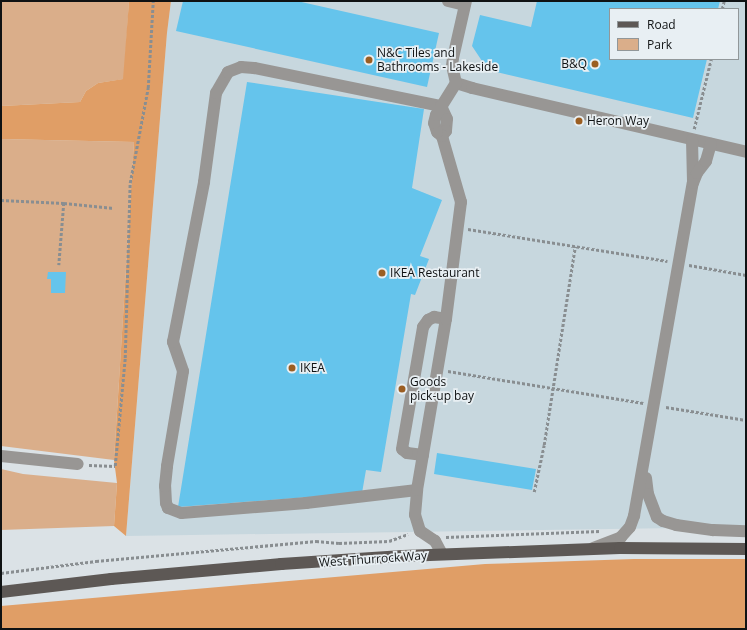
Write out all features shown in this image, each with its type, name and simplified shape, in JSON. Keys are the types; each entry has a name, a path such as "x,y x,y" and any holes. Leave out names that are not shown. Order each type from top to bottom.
{"main road":[{"name":"West Thurrock Way","path":"1,592 111,579 281,564 442,554 590,549 746,549"}],"street":[{"path":"441,106 456,83 452,66 453,58 466,3 448,1"},
{"path":"417,490 306,503 181,513 168,508 166,503 165,486 166,466 182,371 173,342 204,182 216,93 228,72 241,67 254,68 441,106"},
{"path":"456,83 472,88 693,136 711,144 746,152"},
{"path":"441,106 447,119 446,131 442,136 461,202 446,319 417,490 415,515 420,531 435,542 442,554"},
{"path":"590,549 621,537 630,527 637,505 693,183 693,136"},
{"path":"693,183 697,173 706,161 711,144"},
{"path":"423,455 406,453 402,449 423,327 428,320 434,318 446,319"},
{"path":"1,456 78,464"},
{"path":"644,463 648,494 657,517 663,521 676,525 713,530 746,531"}],"path":[{"path":"78,464 115,466 125,358 130,183 148,88 153,1"},
{"path":"693,136 711,60"},
{"path":"1,200 64,203 114,208"},
{"path":"59,265 64,203"},
{"path":"458,227 746,274"},
{"path":"534,492 544,445 575,246"},
{"path":"438,370 746,420"},
{"path":"442,537 604,530"},
{"path":"1,573 96,561 316,541 338,543 389,541 420,531"}],"shaded area":[{"path":"129,1 171,1 167,33 126,536 114,526 117,483 114,460 134,142 1,139 1,106 80,102 86,91 98,83 123,79"},
{"path":"171,1 746,1 746,527 126,536 167,33"},
{"path":"634,559 746,559 746,629 1,629 1,606 485,564"}],"green space":[{"path":"1,1 129,1 124,79 98,83 86,91 80,102 1,106"},
{"path":"1,139 134,142 114,460 1,446"},
{"path":"1,469 23,474 117,483 114,526 1,530"}],"building":[{"name":"N&C Tiles and Bathrooms - Lakeside","path":"183,1 297,1 439,33 427,87 176,31"},
{"name":"B&Q","path":"537,1 720,1 718,8 609,8 609,60 707,60 693,118 488,70 472,46 480,15 531,27"},
{"name":"IKEA","path":"247,82 424,109 412,188 442,200 420,256 429,259 415,295 411,294 381,472 366,470 362,493 178,507"},
{"path":"48,272 66,272 65,293 51,293 51,279 47,279"},
{"path":"437,453 536,469 532,490 434,474"}],"place":[{"name":"N&C Tiles and Bathrooms - Lakeside","path":"369,60"},
{"name":"B&Q","path":"595,64"},
{"name":"Heron Way","path":"579,121"},
{"name":"IKEA Restaurant","path":"382,273"},
{"name":"IKEA","path":"292,368"},
{"name":"Goods pick-up bay","path":"402,389"}]}
